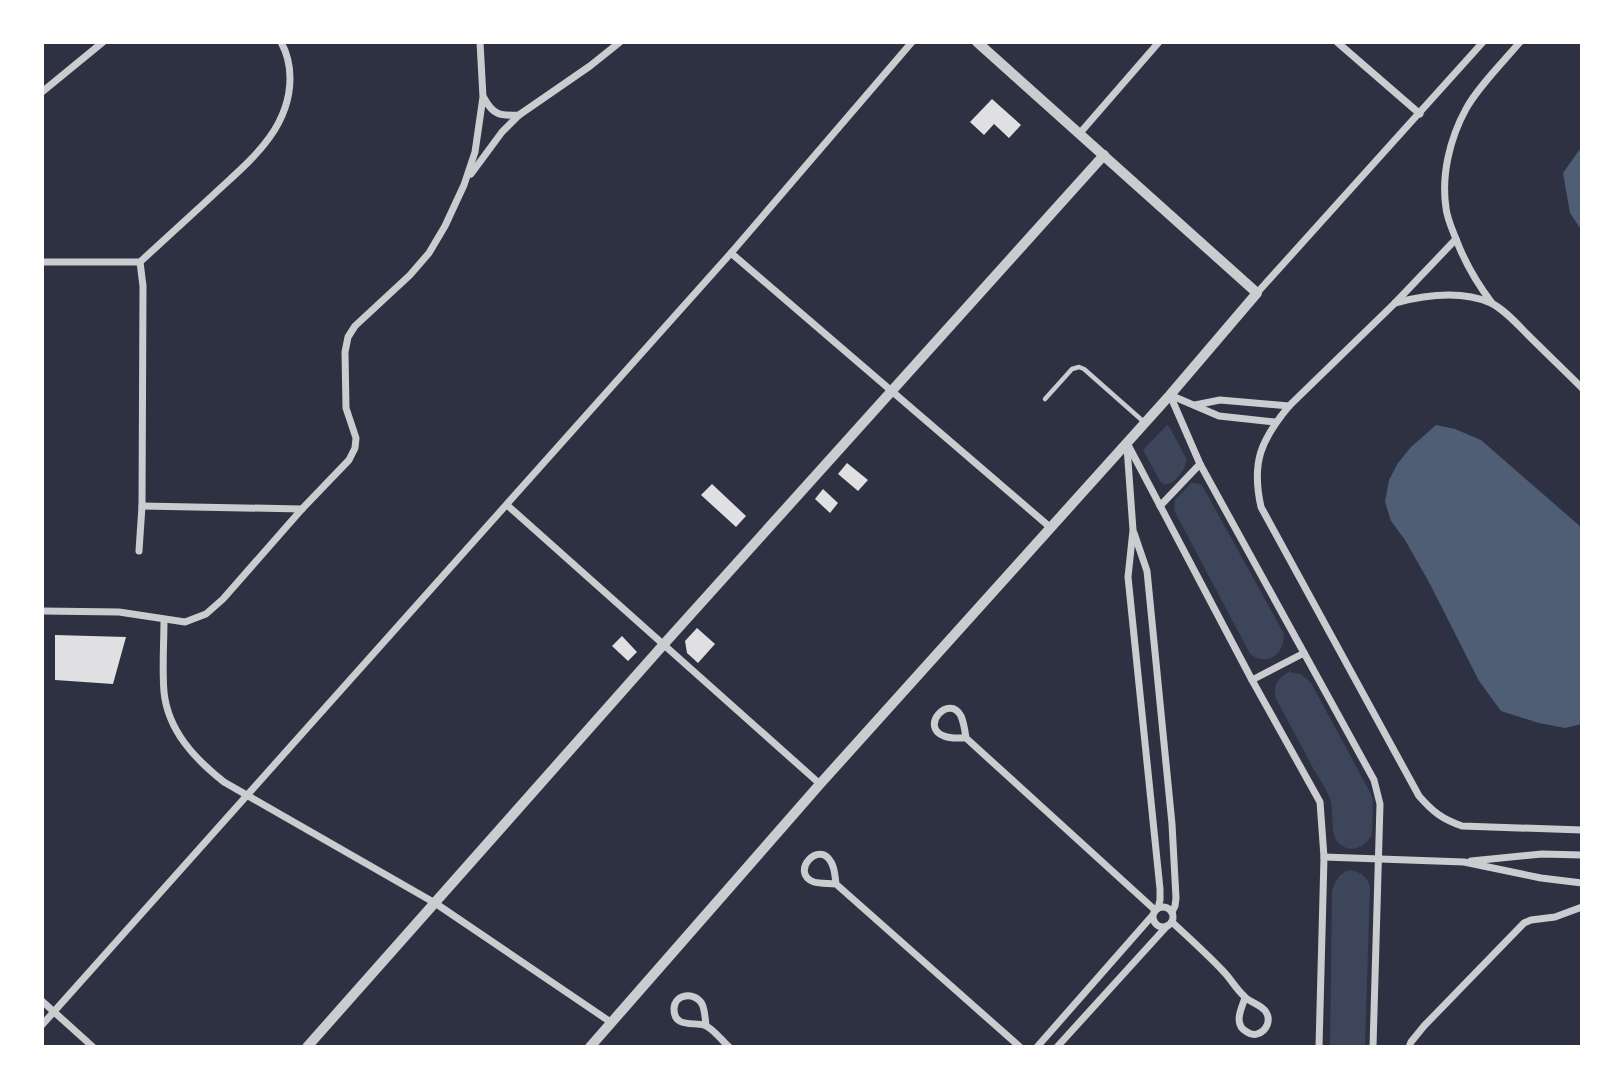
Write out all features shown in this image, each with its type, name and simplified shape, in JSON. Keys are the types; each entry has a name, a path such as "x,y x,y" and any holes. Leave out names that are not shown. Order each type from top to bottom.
{"street":[{"path":"42,92 103,42"},
{"path":"42,262 140,262 244,166 274,134 285,112 290,86 288,60 281,42"},
{"path":"42,611 119,612 185,622 205,614 213,609 349,460 356,438 346,408 345,352 348,337 355,326 410,275 429,253 464,185 475,152 483,97 480,42"},
{"path":"464,185 481,159 519,114 590,66 620,42"},
{"path":"42,1025 732,253 912,42"},
{"path":"977,42 1257,293"},
{"path":"1080,133 1159,42"},
{"path":"1337,42 1420,114"},
{"path":"590,1047 820,784 1483,42"},
{"path":"1520,42 1466,107 1454,134 1447,158 1446,209 1463,259 1492,304 1582,388"},
{"path":"483,97 490,109 497,113 508,116 519,114"},
{"path":"307,1047 664,644 1104,155"},
{"path":"1456,239 1275,422 1262,447 1256,468 1256,488 1261,507 1419,796 1431,810 1445,820 1462,826 1582,830"},
{"path":"732,253 1051,528"},
{"path":"139,551 142,506 143,286 140,262"},
{"path":"1395,303 1419,297 1451,295 1492,304"},
{"path":"1170,395 1219,416 1275,422"},
{"path":"1170,395 1199,464 1374,780 1380,804 1373,1047"},
{"path":"1194,405 1220,400 1290,406"},
{"path":"1127,443 1320,803 1324,857 1319,1047"},
{"path":"1037,1047 1155,911 1160,900 1128,577 1133,530 1127,443"},
{"path":"1160,506 1199,464"},
{"path":"507,505 820,784"},
{"path":"142,506 302,509"},
{"path":"1057,1047 1169,924 1175,906 1172,824 1147,571 1133,530"},
{"path":"164,620 164,694 179,735 206,767 224,782 435,903 611,1023"},
{"path":"1252,680 1304,653"},
{"path":"966,738 945,737 937,731 934,722 940,711 949,708 957,711 962,718 966,738 1155,911 1157,925 1169,924 1224,971 1245,998 1263,1009 1268,1022 1258,1034 1245,1032 1240,1024 1239,1015 1245,998"},
{"path":"1324,857 1464,862 1542,854 1582,855"},
{"path":"836,884 833,864 827,856 810,856 804,867 807,877 815,882 836,884 1020,1047"},
{"path":"1464,862 1541,878 1582,883"},
{"path":"1155,911 1164,906 1172,912"},
{"path":"1409,1047 1424,1027 1524,923 1582,908"},
{"path":"706,1025 680,1022 674,1009 678,999 691,995 699,1000 706,1025 729,1047"},
{"path":"42,1001 93,1047"}],"lane":[{"path":"1045,399 1072,369 1079,367 1144,423"}],"shaded area":[{"path":"1582,146 1582,231 1570,213 1563,173"},
{"path":"1167,425 1187,460 1179,476 1165,485 1160,481 1143,450"},
{"path":"1436,425 1455,429 1481,440 1582,528 1582,724 1565,728 1501,711 1479,681 1430,584 1391,521 1385,502 1389,480 1411,447"},
{"path":"1191,483 1202,485 1284,634 1278,653 1269,659 1250,654 1174,510 1175,500"},
{"path":"1289,672 1301,674 1311,683 1370,792 1373,800 1372,835 1356,848 1346,848 1337,841 1328,795 1276,699 1277,683"},
{"path":"1350,870 1363,875 1370,886 1365,1047 1330,1047 1332,891 1338,878"}],"building":[{"path":"992,99 1021,125 1009,138 994,124 984,135 970,122"},
{"path":"847,463 868,480 858,491 838,474"},
{"path":"712,484 746,516 736,527 701,495"},
{"path":"823,489 838,503 830,513 815,499"},
{"path":"697,628 715,644 698,663 687,653 685,641"},
{"path":"55,635 126,637 113,684 55,680"},
{"path":"622,636 637,652 628,661 612,646"}]}
